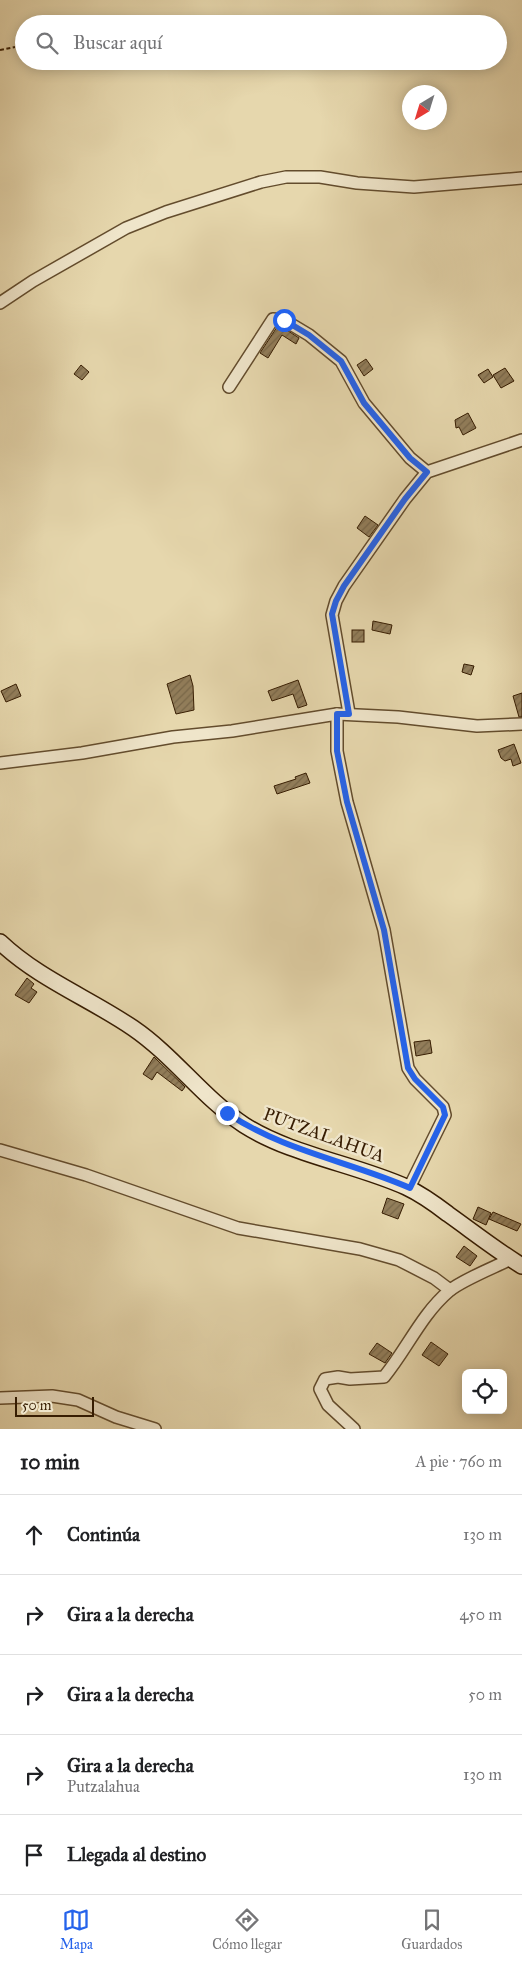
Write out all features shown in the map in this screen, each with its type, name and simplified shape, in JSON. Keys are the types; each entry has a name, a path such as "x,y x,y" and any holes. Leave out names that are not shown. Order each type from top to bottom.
{"street":[{"path":"0,303 33,281 126,228 166,212 261,182 286,177 320,178 414,187 522,178"},
{"path":"229,387 273,319 284,320 309,335 341,361 364,403 410,458 427,472"},
{"path":"349,714 332,614 344,586 405,499 427,472 522,440"},
{"path":"337,714 337,751 347,802 384,930 408,1068 415,1079 443,1107 445,1115 410,1188"},
{"path":"0,764 337,714 398,717 477,726 522,724"},
{"name":"PUTZALAHUA","path":"0,942 10,952 53,982 131,1027 148,1040 227,1113 246,1126 288,1146 410,1188 516,1262"},
{"path":"0,1150 86,1175 238,1228 360,1250 399,1260 434,1278 450,1290"},
{"path":"354,1429 328,1405 320,1389 326,1379 338,1377 350,1379 384,1377 431,1309 450,1290 516,1262"},
{"path":"0,1398 52,1396 78,1400 116,1417 155,1429"}],"path":[{"path":"0,50 15,47"}],"building":[{"path":"277,327 282,327 299,338 296,344 282,335 268,358 260,353"},
{"path":"366,359 373,369 364,376 357,365"},
{"path":"81,365 89,372 82,380 74,374"},
{"path":"505,368 514,381 501,388 493,375"},
{"path":"488,369 493,377 484,383 478,375"},
{"path":"468,413 476,428 463,435 459,427 456,428 455,420"},
{"path":"365,516 378,525 369,537 357,528"},
{"path":"373,621 392,625 390,634 372,630"},
{"path":"352,630 364,630 364,642 352,642"},
{"path":"464,664 474,666 471,675 462,672"},
{"path":"190,675 193,686 194,710 176,714 167,684"},
{"path":"298,680 307,705 298,708 293,694 272,701 268,691"},
{"path":"16,684 21,696 6,702 1,691"},
{"path":"522,693 522,717 519,717 513,696"},
{"path":"514,744 521,763 513,766 511,759 505,761 501,758 498,750"},
{"path":"306,773 310,783 277,794 274,786 296,779 295,777"},
{"path":"27,978 34,984 31,988 37,992 29,1003 15,995"},
{"path":"430,1040 432,1053 416,1056 414,1042"},
{"path":"154,1057 185,1087 182,1091 157,1072 152,1080 143,1074"},
{"path":"387,1198 404,1204 398,1219 382,1213"},
{"path":"478,1207 491,1213 486,1225 473,1219"},
{"path":"493,1212 521,1224 517,1231 489,1219"},
{"path":"464,1246 477,1256 470,1266 456,1257"},
{"path":"431,1342 448,1354 439,1366 422,1355"},
{"path":"377,1343 392,1353 385,1363 369,1354"}],"route":[{"path":"227,1113 246,1126 288,1146 410,1188 422,1159 435,1139 445,1115 443,1107 415,1079 408,1068 384,930 347,802 337,751 337,714 349,714 332,614 344,586 405,499 427,472 410,458 364,403 341,361 325,346 284,320"}]}
